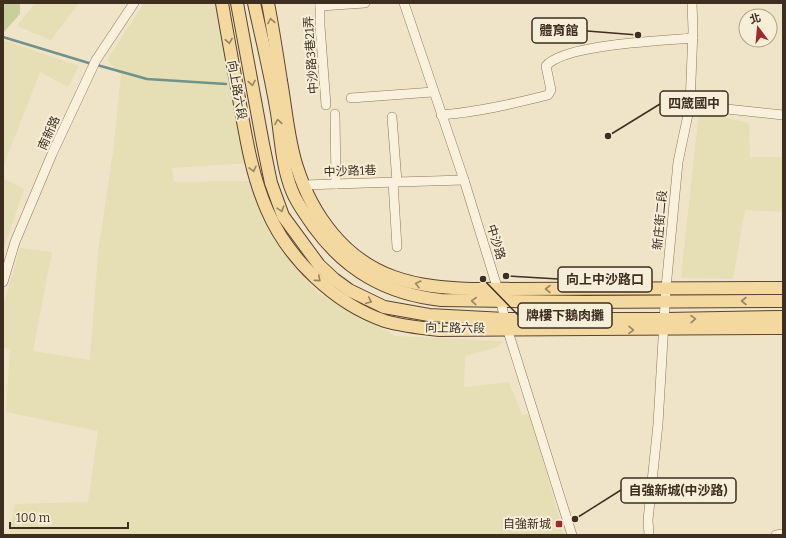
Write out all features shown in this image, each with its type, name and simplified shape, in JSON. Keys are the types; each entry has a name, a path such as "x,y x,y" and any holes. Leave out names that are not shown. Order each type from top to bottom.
{"main road":[{"name":"向上路六段","path":"222,3 254,173 266,210 282,238 313,275 346,302 385,321 439,330 506,324 664,325 783,328"},
{"name":"向上路六段","path":"237,3 272,183 283,216 319,264 334,279 349,290 384,307 430,315 506,324"},
{"path":"254,3 277,112 287,174 292,191 302,210 322,238 342,260 360,273 391,288 421,298 500,296 666,288 783,288"},
{"path":"268,3 291,142 304,185 313,205 341,244 378,271 422,285 500,296 665,301 783,301"},
{"name":"向上路六段","path":"664,325 783,317"}],"street":[{"name":"南新路","path":"3,282 18,235 52,154 96,60 134,3"},
{"path":"320,4 365,3"},
{"name":"中沙路","path":"404,3 464,180 500,296 506,324 572,535"},
{"name":"新庄街二段","path":"649,535 648,520 658,424 666,288 678,162 690,104 693,38 692,3"},
{"name":"中沙路3巷21弄","path":"320,4 326,105"},
{"path":"441,115 469,113 501,107 548,95 551,90 546,66 561,56 595,48 693,38"},
{"path":"351,98 433,92"},
{"path":"690,104 768,115 783,115"},
{"path":"335,114 336,184"},
{"path":"392,117 397,247"},
{"name":"中沙路1巷","path":"304,185 464,180"},
{"path":"776,535 783,534"}],"shaded area":[{"path":"35,3 79,3 51,40 17,26"},
{"path":"144,3 216,3 248,163 172,168 174,182 252,181 278,240 318,293 395,336 503,341 498,347 465,356 464,387 509,382 522,415 530,414 564,535 9,535 15,504 88,502 98,431 6,412 10,349 3,348 3,306 20,248 52,252 33,351 90,360 98,253 113,152 121,76 107,60"},
{"path":"3,40 79,66 68,87 40,72 3,167"},
{"path":"702,112 749,123 750,157 783,157 783,212 745,210 733,279 681,278 698,120"},
{"path":"3,178 24,189 3,251"}],"green space":[{"path":"3,3 20,3 20,14 3,33"}],"waterway":[{"path":"3,37 92,64"},
{"path":"97,65 147,79 226,84"}],"place":[{"name":"體育館","path":"638,35"},
{"name":"四箴國中","path":"608,136"},
{"name":"向上中沙路口","path":"506,276"},
{"name":"牌樓下鵝肉攤","path":"483,279"},
{"name":"自強新城(中沙路)","path":"575,519"},
{"name":"自強新城","path":"559,524"}]}
